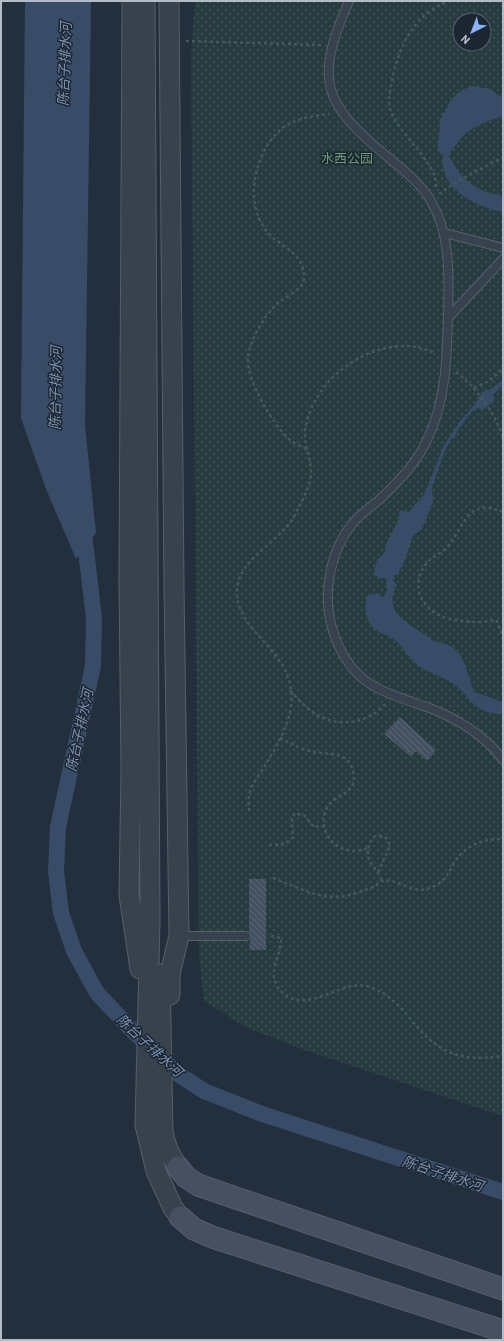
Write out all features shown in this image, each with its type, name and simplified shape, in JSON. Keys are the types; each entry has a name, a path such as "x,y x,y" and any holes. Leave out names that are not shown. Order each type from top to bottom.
{"main road":[{"path":"178,1167 186,1177 198,1185 503,1289"},
{"path":"180,1218 194,1229 212,1237 503,1331"}],"street":[{"path":"132,1 129,572 131,770 129,895 140,965 154,997"},
{"path":"145,1 150,921 154,997 154,1085 140,1099 154,1128 178,1167"},
{"path":"153,1 157,778 154,1128 156,1171 173,1208 180,1218"},
{"path":"154,997 170,974 179,936 174,580 170,1"}],"lane":[{"path":"349,1 332,46 327,75 330,89 342,113 354,127 412,177 421,186 431,200 445,234 448,266 448,318 446,360 442,395 427,442 404,474 352,524 339,547 329,579 328,609 332,629 346,661 360,676 379,690 391,696 427,708 465,725 492,746 503,760"},
{"path":"445,234 503,248"},
{"path":"448,318 503,259"},
{"path":"179,936 246,936"}],"path":[{"path":"431,200 436,185 434,174 418,149 397,123 390,108 389,95 397,60 403,43 423,17 436,6 450,1"},
{"path":"184,41 332,46"},
{"path":"306,450 288,438 267,409 250,376 248,358 254,338 265,319 278,303 299,287 304,280 303,268 298,256 264,228 256,208 254,191 256,170 265,149 279,131 295,121 313,116 342,113"},
{"path":"431,200 456,182 503,158"},
{"path":"249,811 249,796 255,780 285,728 291,705 290,691 285,670 275,653 247,622 239,607 237,594 241,575 255,557 290,524 307,488 311,471 306,450 305,432 308,417 317,399 340,370 371,352 387,348 406,346 446,360 474,388 490,408 503,437"},
{"path":"474,388 489,381 503,368"},
{"path":"503,512 494,508 487,508 477,510 468,515 461,523 448,546 426,564 417,585 419,595 425,605 441,616 462,621 484,622 497,620 503,638"},
{"path":"290,691 311,711 331,720 342,722 367,718 383,706 391,696"},
{"path":"280,738 305,750 342,756 352,767 354,782 346,793 334,800 329,806 326,812 324,826 328,838 339,848 355,851 368,848"},
{"path":"269,845 285,844 293,837 292,818 295,813 305,816 314,827 324,826"},
{"path":"378,872 382,861 389,852 390,846 388,840 384,836 373,837 368,848 368,859 371,867 378,872 382,881"},
{"path":"273,878 308,892 335,898 361,892 382,881 392,882 413,890 430,888 445,879 455,862 470,847 478,842 489,839 503,839"},
{"path":"271,936 281,938 281,945 273,968 277,985 282,992 291,998 302,1001 352,987 368,987 401,1006 426,1036 447,1051 459,1057 474,1059 503,1056"}],"green space":[{"name":"水西公园","path":"195,1 503,1 503,1116 302,1049 246,1027 204,1001 199,956 191,58"}],"water":[{"path":"25,1 91,1 85,425 96,533 76,559 46,489 21,418"},
{"path":"472,86 491,89 499,96 503,95 503,116 478,126 466,134 449,155 459,172 470,183 477,188 503,196 503,212 492,210 471,201 453,187 446,178 443,167 443,155 438,152 440,128 439,121 454,96 464,89"},
{"path":"503,380 503,385 493,395 494,402 482,410 479,408 471,412 457,432 456,436 452,438 446,448 432,487 433,502 422,529 413,536 403,565 399,572 393,577 393,580 397,585 393,594 392,603 399,616 405,622 428,636 433,641 449,645 458,652 464,663 474,692 503,702 503,714 501,714 491,713 478,707 452,683 428,672 419,666 395,640 374,628 366,615 365,607 368,595 378,593 383,598 387,590 386,577 380,579 378,576 375,577 374,572 377,560 385,552 386,544 398,521 400,510 409,512 425,493 444,445 460,421 476,403 482,392 491,389"}],"building":[{"path":"400,717 436,750 427,761 416,751 411,757 384,734"},
{"path":"249,879 266,879 266,950 249,950 251,936 249,932"}],"waterway":[{"name":"陈台子排水河","path":"81,526 85,542 94,618 93,666 58,827 56,871 61,913 74,951 97,993 132,1030 178,1074 204,1091 262,1114 503,1192"}]}
